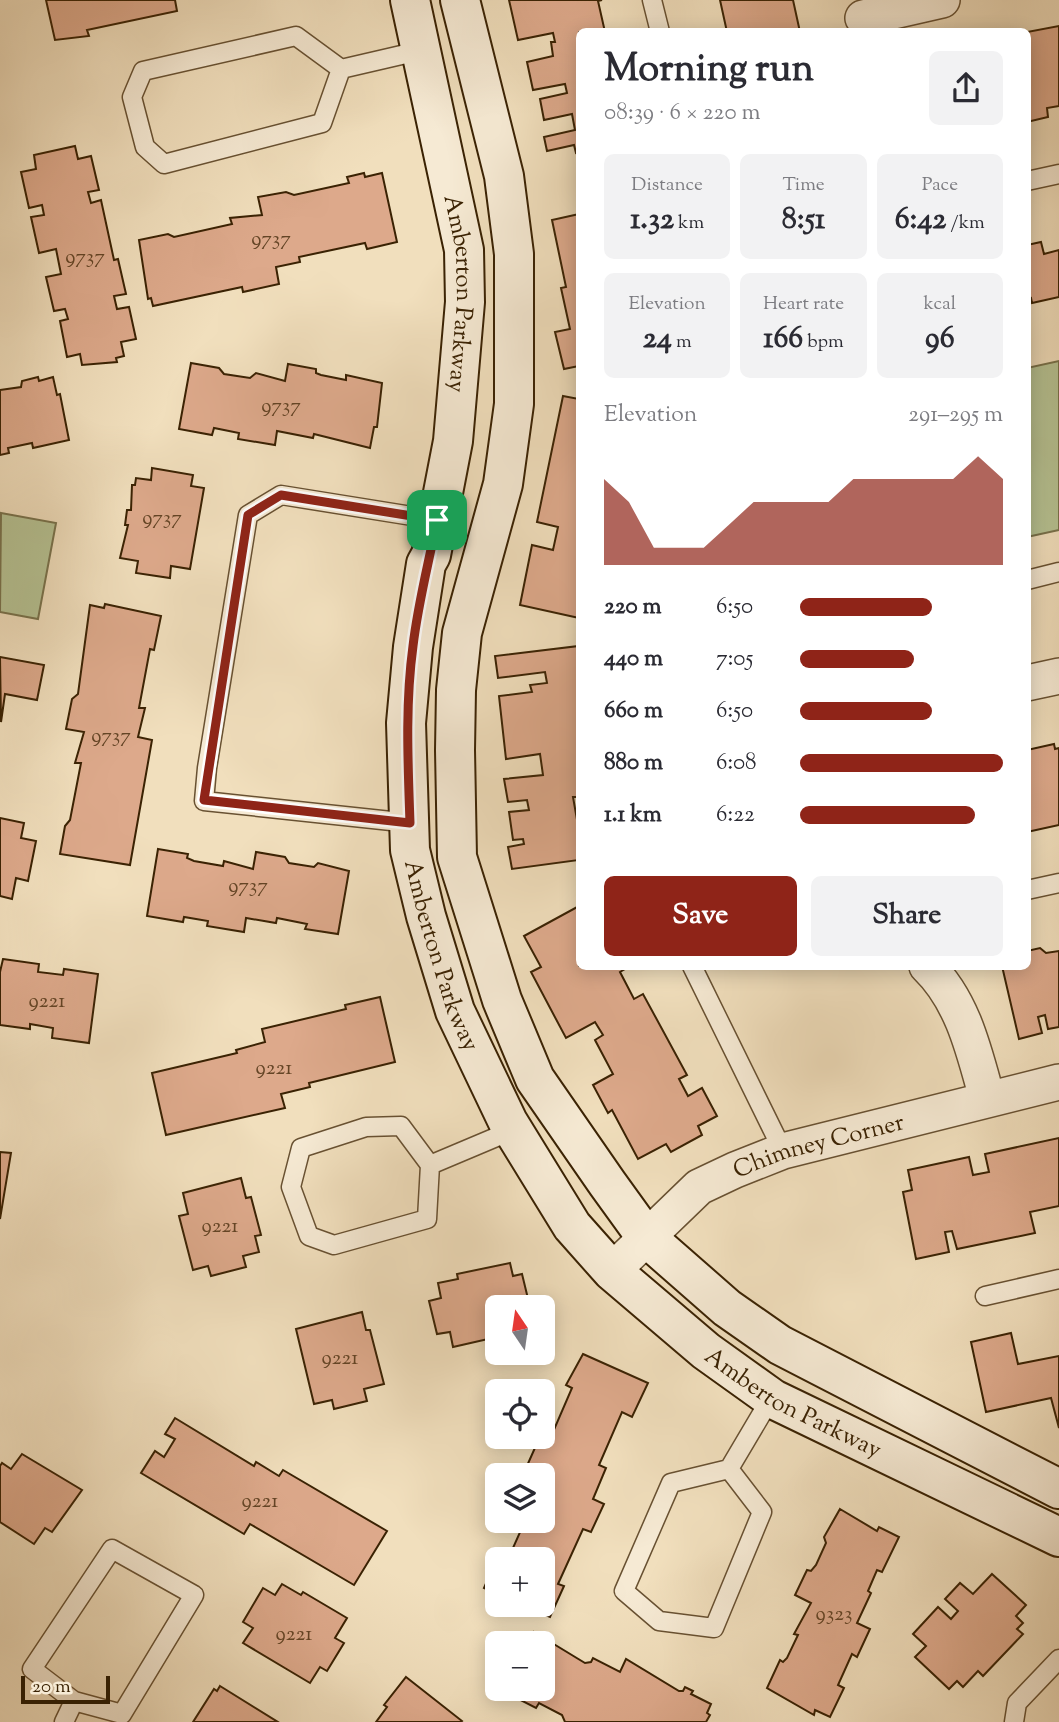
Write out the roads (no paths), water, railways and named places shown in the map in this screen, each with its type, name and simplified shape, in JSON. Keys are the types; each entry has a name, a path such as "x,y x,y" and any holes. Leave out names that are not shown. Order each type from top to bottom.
{"street":[{"name":"Amberton Parkway","path":"410,0 423,50 464,250 466,302 453,441 426,564 412,647 407,723 410,850 425,916 455,1011 513,1130 572,1226 612,1271 706,1351 771,1398 1059,1537"},
{"name":"Amberton Parkway","path":"460,0 504,176 514,254 514,404 503,484 462,633 456,690 457,857 502,1000 535,1079 646,1237 727,1308 780,1345 1059,1489"},
{"path":"862,17 942,0"},
{"path":"1031,682 1059,676"},
{"path":"931,970 941,980 970,1035 986,1098"},
{"name":"Chimney Corner","path":"612,1271 699,1188 783,1152 986,1098 1059,1082"}],"lane":[{"path":"652,0 659,28"},
{"path":"341,69 322,123 164,164 145,147 132,97 143,71 296,36 341,69 423,50"},
{"path":"1031,180 1059,174"},
{"path":"410,823 204,800 248,515 281,495 437,520"},
{"path":"1031,579 1059,572"},
{"path":"1031,889 1059,883"},
{"path":"694,970 783,1152"},
{"path":"401,1126 430,1165 427,1219 334,1245 309,1236 291,1187 300,1149 366,1127 401,1126"},
{"path":"430,1165 513,1130"},
{"path":"985,1296 1059,1279"},
{"path":"729,1469 762,1512 714,1628 660,1621 624,1591 671,1483 729,1469 771,1398"},
{"path":"112,1549 194,1595 122,1714 74,1701 32,1669 112,1549"},
{"path":"1014,1722 1017,1703 1059,1659"},
{"path":"64,1722 74,1701"}]}
